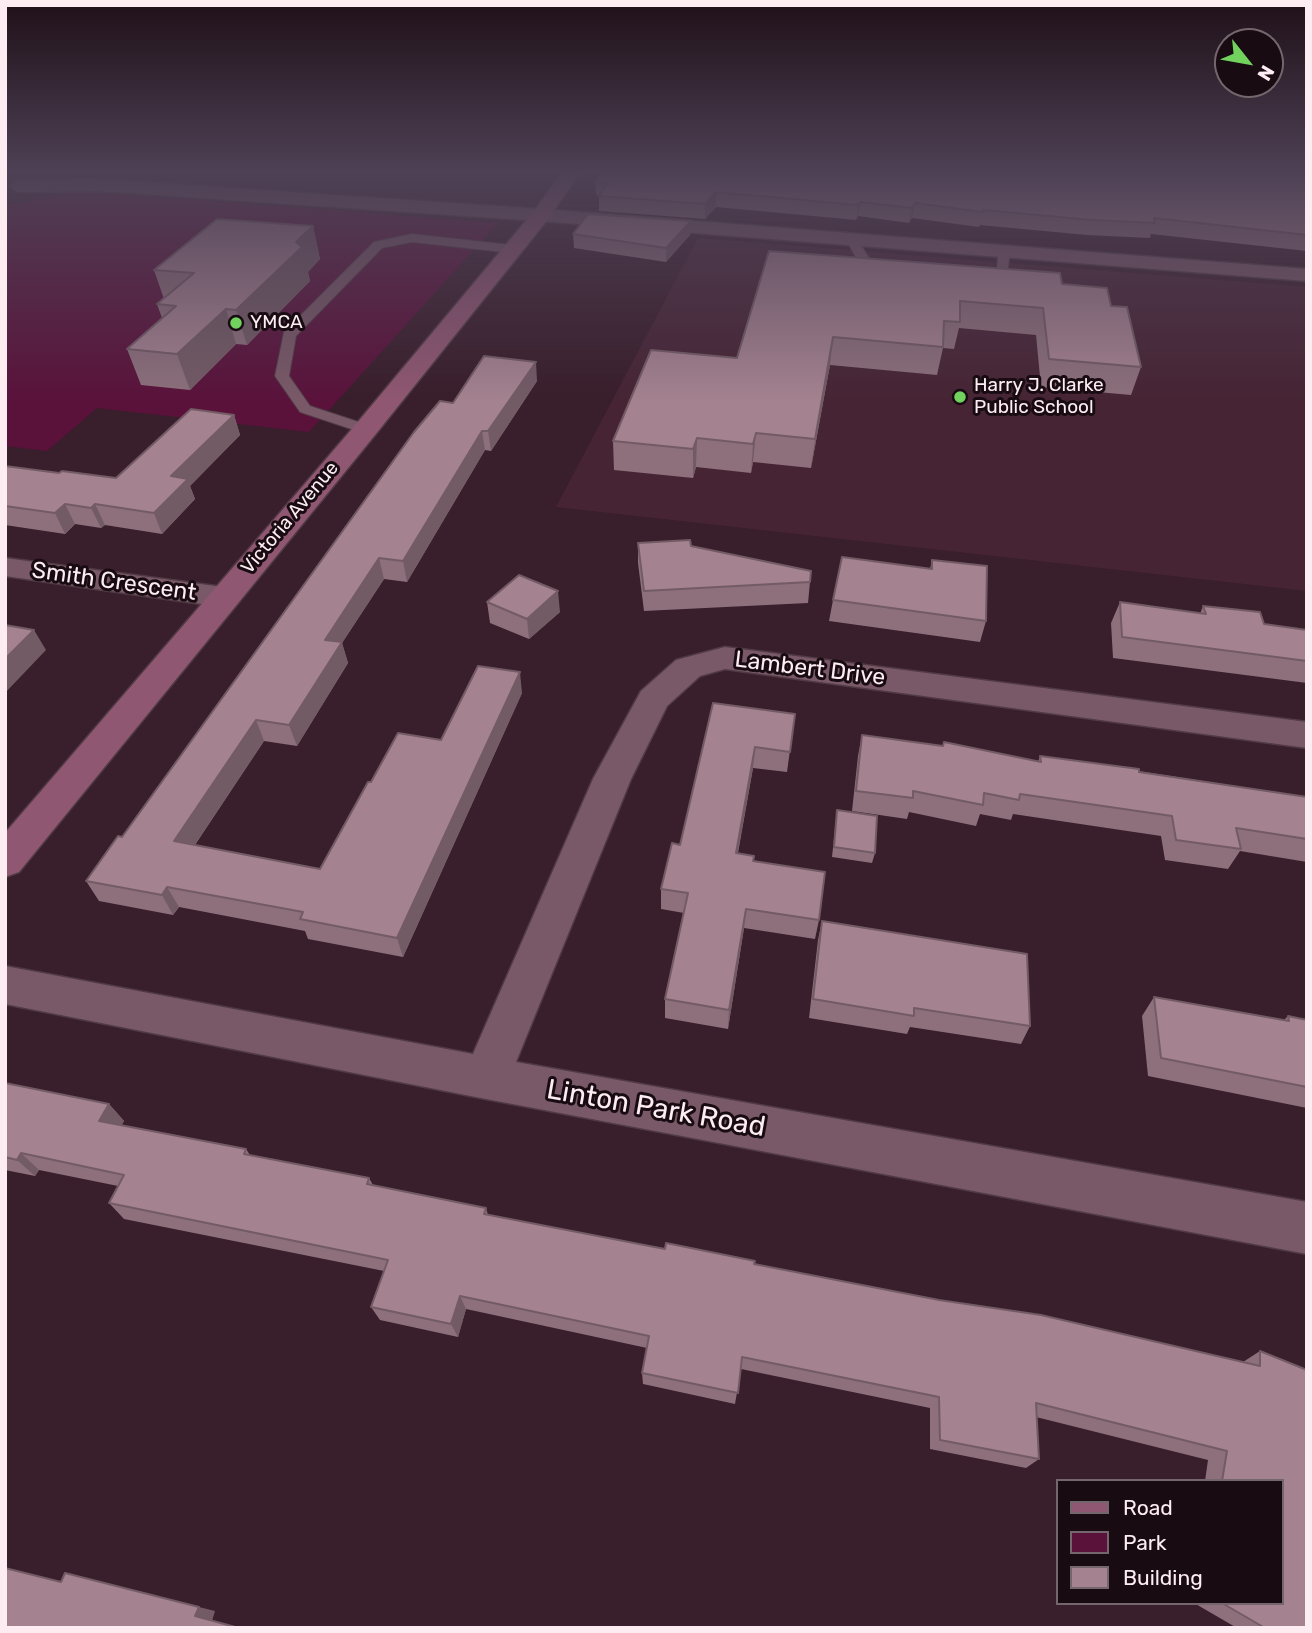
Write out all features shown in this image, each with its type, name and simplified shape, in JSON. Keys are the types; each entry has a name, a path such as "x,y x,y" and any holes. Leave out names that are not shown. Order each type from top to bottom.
{"street":[{"name":"Victoria Avenue","path":"5,861 366,429 512,249"},
{"path":"969,249 1307,275"},
{"name":"Smith Crescent","path":"5,567 223,597"},
{"name":"Lambert Drive","path":"486,1078 612,779 653,699 688,668 725,658 1307,735"},
{"name":"Linton Park Road","path":"5,985 486,1078 1307,1228"}],"lane":[{"path":"366,429 304,409 282,376 289,335 374,249"},
{"path":"858,249 869,268 880,276 892,277"},
{"path":"967,281 980,282 1003,273 1004,252"}],"shaded area":[{"name":"Harry J. Clarke Public School","path":"692,249 837,249 1307,287 1307,591 556,507"}],"green space":[{"path":"5,249 474,249 309,432 97,408 47,451 5,446"}],"building":[{"path":"180,249 300,249 236,310 226,309 177,354 127,349 176,306 157,304 194,273 154,270"},
{"path":"769,251 1060,273 1062,284 1107,288 1111,306 1127,307 1141,367 1049,359 1043,308 960,301 960,322 944,321 943,347 833,337 815,439 756,433 753,444 697,438 693,449 613,441 651,350 737,358"},
{"path":"484,356 536,362 488,431 482,431 403,561 379,558 325,640 342,642 289,725 256,720 174,841 320,869 398,733 441,740 478,666 520,672 397,938 300,919 303,912 167,887 162,895 86,881 118,836 122,837 414,432 440,401 453,403"},
{"path":"191,409 234,415 171,476 188,479 154,513 95,504 91,508 65,504 55,513 5,506 5,466 116,478"},
{"path":"690,540 691,546 811,571 810,582 644,591 638,543"},
{"path":"842,557 932,569 932,560 987,566 986,621 833,600"},
{"path":"519,575 558,591 527,619 487,602"},
{"path":"1120,602 1206,614 1203,606 1260,612 1264,624 1307,630 1307,661 1122,637"},
{"path":"5,625 34,630 5,659"},
{"path":"713,703 795,714 790,752 755,747 736,853 754,856 753,861 825,872 819,920 746,909 729,1010 665,999 688,893 661,889 672,843 680,845"},
{"path":"862,735 943,746 944,742 1041,762 1040,756 1139,769 1139,772 1307,797 1307,839 1236,828 1241,849 1176,840 1172,816 1020,794 1019,800 984,793 983,805 913,791 913,798 856,791"},
{"path":"837,810 877,816 875,853 834,847"},
{"path":"822,921 1027,954 1030,1026 914,1008 914,1016 813,999"},
{"path":"1154,997 1289,1021 1288,1016 1307,1020 1307,1087 1161,1058"},
{"path":"5,1083 109,1104 99,1121 246,1149 244,1154 369,1178 367,1184 486,1208 484,1214 665,1249 666,1243 755,1261 754,1264 939,1300 1041,1315 1260,1366 1260,1351 1307,1370 1307,1628 1265,1628 1225,1605 1284,1605 1284,1479 1222,1479 1227,1451 1036,1403 1039,1459 940,1440 939,1397 742,1357 738,1393 642,1373 649,1336 460,1296 451,1324 371,1307 388,1260 109,1203 124,1175 21,1153 17,1160 5,1157"},
{"path":"5,1568 61,1582 65,1573 199,1607 195,1616 239,1628 5,1628"}],"place":[{"name":"YMCA","path":"236,323"},
{"name":"Harry J. Clarke Public School","path":"960,397"}]}
